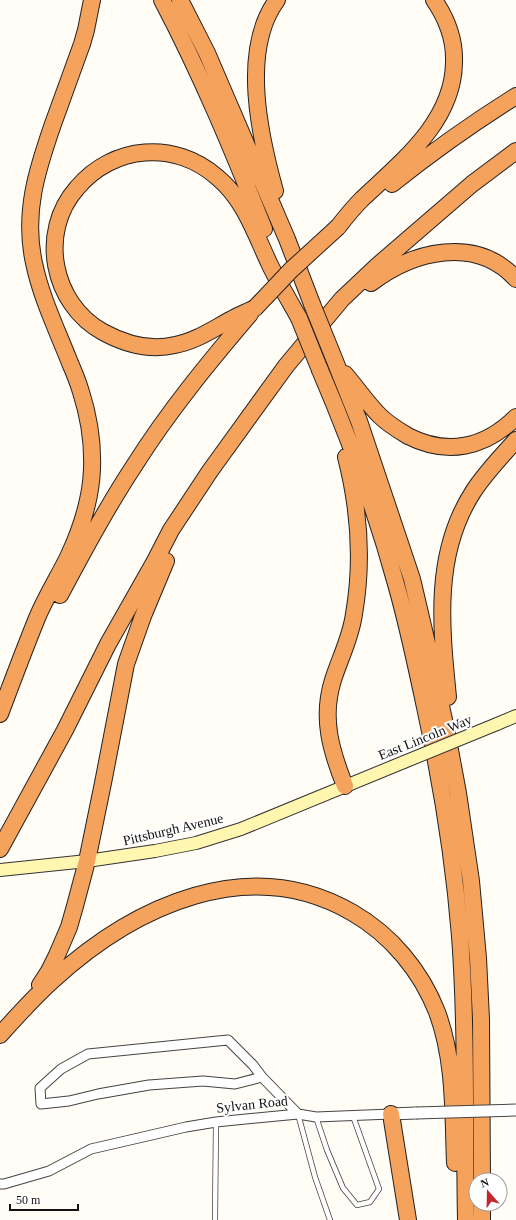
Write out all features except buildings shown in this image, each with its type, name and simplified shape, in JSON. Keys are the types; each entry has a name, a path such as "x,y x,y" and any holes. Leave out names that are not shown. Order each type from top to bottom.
{"highway":[{"path":"0,714 38,617 69,554 78,532 86,508 90,486 92,470 91,444 86,411 81,391 38,282 33,261 30,232 31,201 35,181 82,44 92,0"},
{"path":"162,0 203,83 250,193 366,487 396,582 419,676 438,769 447,822 457,906 464,992 466,1220"},
{"path":"180,0 206,53 287,239 359,421 404,551 412,579 448,734 471,881 478,958 481,1019 482,1172"},
{"path":"277,0 262,31 258,50 256,83 257,105 265,151 287,239"},
{"path":"338,227 360,201 416,146 430,129 443,109 450,92 454,75 454,52 451,34 446,18 434,0"},
{"path":"0,714 57,600 134,466 156,433 202,372 255,308 291,270 338,227 418,162 516,96"},
{"path":"0,849 65,730 108,644 171,530 210,471 286,366 342,299 377,266 455,198 516,151"},
{"path":"255,308 201,337 173,346 157,347 135,345 124,342 100,330 76,310 64,292 57,269 55,248 56,232 62,212 71,195 84,180 99,168 117,159 128,156 141,153 164,152 198,163 218,177 237,199 250,222 269,264 299,318"},
{"path":"342,299 367,286 389,270 413,259 433,253 450,252 480,256 505,268 516,279"},
{"path":"334,358 381,417 399,431 425,443 447,448 472,444 493,436 516,417"},
{"path":"328,388 333,419 345,452 350,472 359,546 357,596 351,632 333,682 328,703 328,729 331,744 335,762 345,786"},
{"path":"478,958 481,905 468,810 449,699 445,665 443,616 444,578 447,555 451,540 467,501 488,471 516,440"},
{"path":"3,1032 49,971 69,927 87,861 126,664 158,578 210,471"},
{"path":"3,1032 33,999 69,966 101,941 139,919 164,907 201,893 243,886 284,888 324,899 363,919 390,941 417,973 433,1002 445,1039 450,1070 454,1137 456,1220"},
{"path":"391,1114 408,1220"}],"main road":[{"name":"East Lincoln Way","path":"345,786 516,716"},
{"name":"Pittsburgh Avenue","path":"0,870 87,861 155,851 196,843 241,829 345,786"}],"street":[{"path":"262,1077 236,1084 203,1081 149,1085 98,1094 68,1102 41,1104 40,1088 61,1069 88,1054 228,1040 298,1114"},
{"name":"Sylvan Road","path":"0,1184 49,1171 91,1149 186,1126 298,1114 316,1116 353,1116 516,1110"}],"lane":[{"path":"298,1114 315,1177 330,1220"},
{"path":"316,1116 327,1150 343,1188 357,1205 370,1202 379,1189 353,1116"},
{"path":"215,1220 216,1122"}]}
